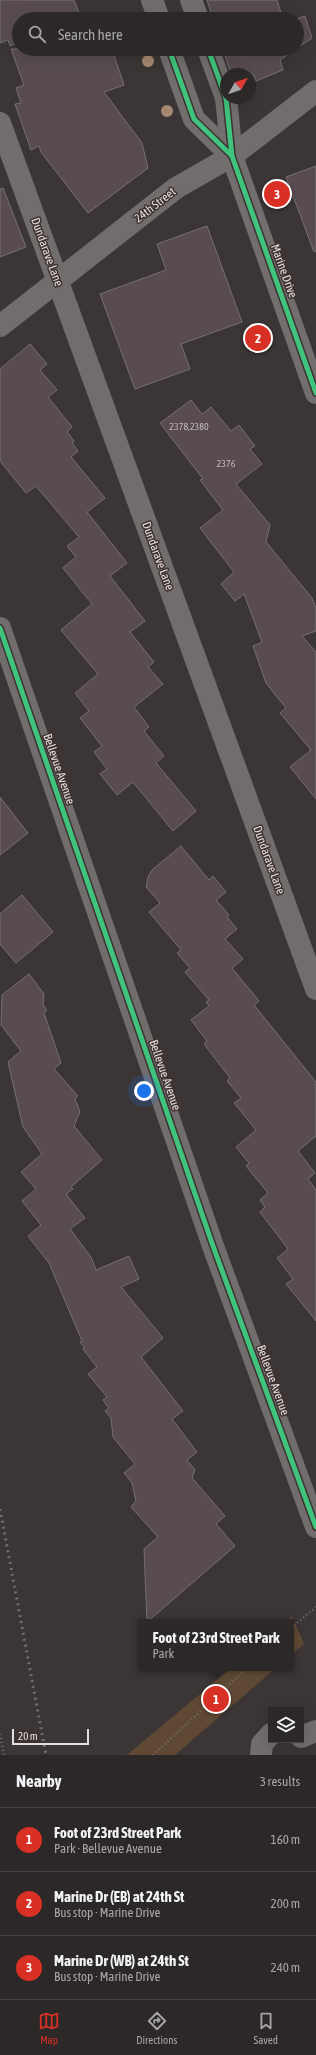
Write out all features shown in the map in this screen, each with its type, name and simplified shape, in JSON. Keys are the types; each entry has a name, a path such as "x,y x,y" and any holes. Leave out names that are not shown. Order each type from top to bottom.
{"main road":[{"path":"152,0 156,12"},
{"path":"191,0 195,12"},
{"name":"Marine Drive","path":"172,56 194,119 232,156"},
{"name":"Marine Drive","path":"211,56 220,82"},
{"name":"Marine Drive","path":"227,104 232,156 316,393"}],"street":[{"name":"24th Street","path":"0,326 176,188 232,156 316,91"},
{"name":"Dundarave Lane","path":"0,123 316,989"},
{"name":"Bellevue Avenue","path":"0,628 214,1246 316,1527"},
{"path":"304,1736 316,1730"},
{"path":"261,1755 262,1744 268,1737"},
{"path":"297,1743 298,1755"}],"path":[{"path":"294,1626 316,1608"},
{"path":"153,1755 244,1671"},
{"path":"0,1734 4,1755"}],"shaded area":[{"path":"294,1621 304,1644 294,1652"},
{"path":"227,1671 273,1671 175,1755 127,1755"}],"building":[{"path":"0,0 74,0 79,12 12,12 12,45 10,46 8,40 0,43"},
{"path":"207,0 277,0 281,12 211,12"},
{"path":"304,16 312,38 304,43"},
{"path":"14,56 114,56 124,85 104,92 142,143 148,168 88,213 41,152 39,146 31,150 15,104 21,103 16,88 24,85"},
{"path":"225,56 286,56 280,60 283,70 256,81 256,68 229,68"},
{"path":"316,166 316,251 314,252 286,177"},
{"path":"3,188 26,247 0,257 0,189"},
{"path":"207,226 242,322 181,344 190,369 135,389 100,294 166,270 157,244"},
{"path":"30,344 47,364 40,370 57,390 48,397 72,427 67,432 74,441 72,443 78,451 71,457 105,498 87,512 127,563 110,576 145,621 130,632 154,662 148,667 163,684 134,707 149,727 144,731 164,756 156,763 196,811 173,831 133,782 117,795 100,774 107,769 94,752 102,746 80,718 89,711 75,693 98,674 61,630 92,604 63,568 76,557 67,546 79,537 36,486 26,493 0,461 0,369"},
{"path":"191,400 202,414 211,407 231,431 239,425 255,446 250,449 262,464 236,484 270,525 266,542 312,598 316,608 316,631 302,636 316,652 316,799 290,767 311,750 280,713 286,708 266,683 253,646 262,642 244,594 235,601 221,584 234,572 200,528 223,510 200,480 203,479 160,423"},
{"path":"0,797 28,833 0,855"},
{"path":"181,846 209,880 213,876 226,892 216,900 229,915 227,917 237,929 225,939 243,959 232,968 259,1001 254,1005 316,1082 316,1136 298,1151 315,1173 308,1179 316,1190 316,1321 286,1284 293,1279 277,1258 288,1249 260,1212 265,1207 260,1200 268,1193 246,1166 249,1163 236,1147 256,1130 234,1103 241,1098 227,1081 230,1078 204,1044 207,1041 191,1020 209,1006 206,1002 209,1000 185,972 190,968 177,953 181,950 149,912 160,903 146,887 148,877 152,870"},
{"path":"22,895 53,932 16,963 0,944 0,914"},
{"path":"29,974 44,994 43,1005 47,1010 44,1013 61,1063 54,1069 78,1096 75,1099 80,1112 74,1126 102,1160 71,1187 73,1189 66,1194 85,1218 70,1229 91,1257 96,1270 129,1256 139,1279 121,1287 163,1338 141,1357 183,1411 172,1419 197,1452 187,1460 195,1470 192,1478 225,1516 216,1524 235,1546 150,1619 147,1619 144,1549 158,1537 131,1507 136,1501 132,1483 124,1473 135,1464 113,1437 111,1418 105,1411 109,1408 103,1400 107,1397 88,1374 97,1367 83,1349 84,1347 80,1342 82,1341 49,1263 28,1236 41,1225 22,1201 36,1189 21,1172 42,1154 23,1127 8,1062 21,1051 1,1025 2,995"}],"railway":[{"path":"0,1509 46,1755"}],"cycle path":[{"path":"172,56 194,119 232,156"},
{"path":"211,56 220,82"},
{"path":"227,104 232,156 316,393"},
{"path":"0,628 213,1246 316,1527"}],"place":[{"name":"Marine Dr (WB) at 24th St","path":"277,194"},
{"name":"Marine Dr (EB) at 24th St","path":"258,338"},
{"name":"Foot of 23rd Street Park","path":"216,1699"}]}
